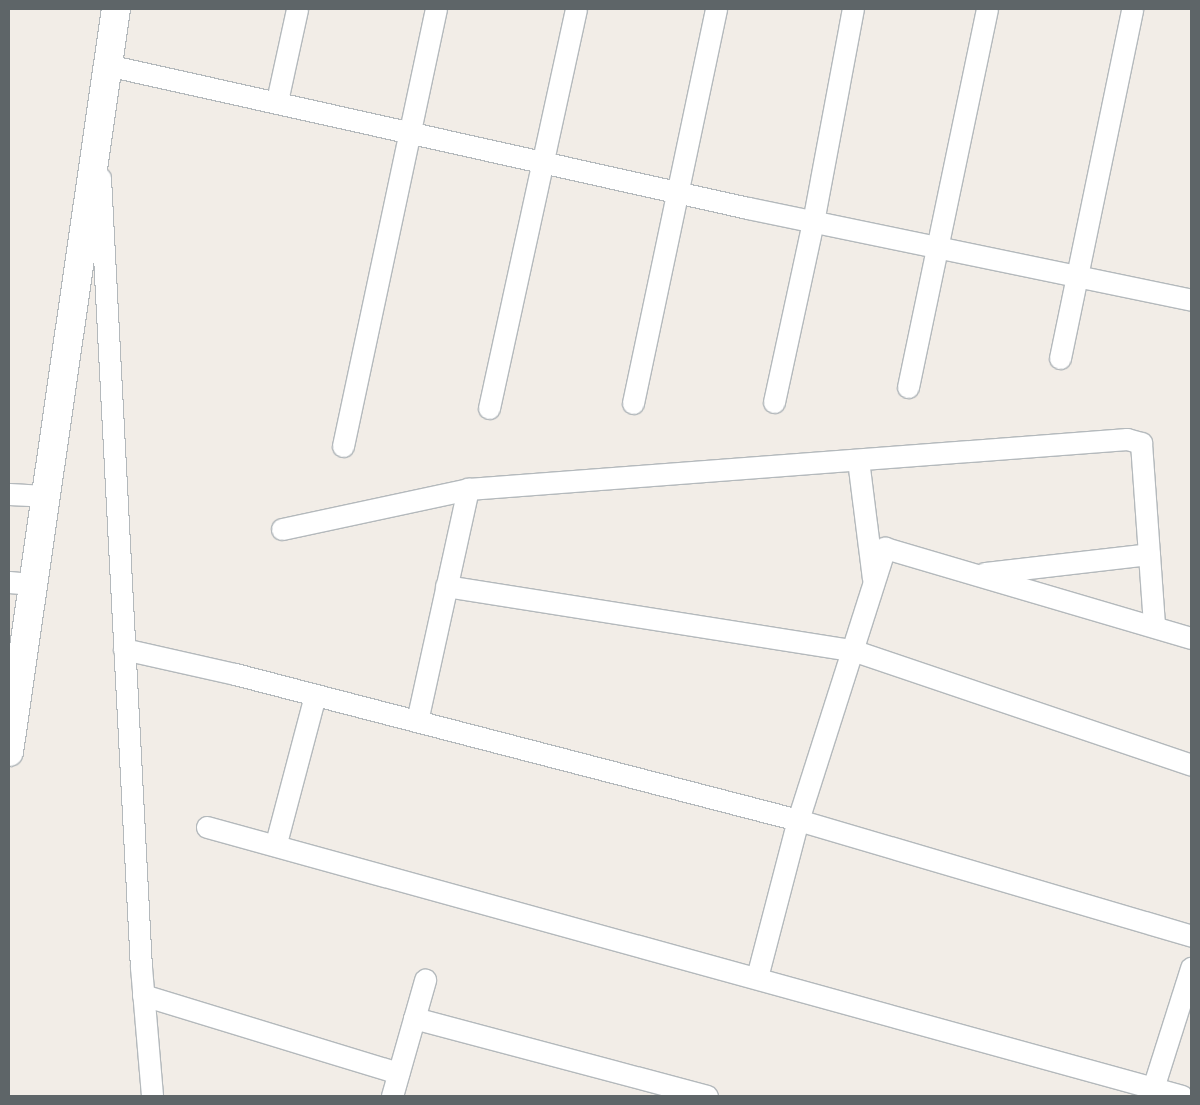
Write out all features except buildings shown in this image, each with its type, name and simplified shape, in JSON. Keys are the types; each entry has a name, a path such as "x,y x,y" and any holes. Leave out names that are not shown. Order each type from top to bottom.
{"street":[{"path":"277,101 297,9"},
{"path":"343,446 436,9"},
{"path":"489,408 576,9"},
{"path":"632,403 679,192 716,9"},
{"path":"774,402 813,222 852,9"},
{"path":"908,387 987,9"},
{"path":"1060,358 1132,9"},
{"path":"9,742 21,583 45,496 115,15"},
{"path":"107,65 277,101 813,222 1191,300"},
{"path":"98,128 143,995 152,1096"},
{"path":"282,529 468,489 1127,439 1141,444 1154,626"},
{"path":"858,460 874,583"},
{"path":"417,721 468,489"},
{"path":"9,494 45,496"},
{"path":"757,977 798,820 885,548 1191,638"},
{"path":"974,574 1149,554"},
{"path":"446,586 852,650 1191,764"},
{"path":"124,649 315,695 798,820 1191,936"},
{"path":"276,843 315,695"},
{"path":"207,827 276,843 1182,1096"},
{"path":"1154,1088 1191,968"},
{"path":"392,1096 425,980"},
{"path":"143,995 398,1073"},
{"path":"414,1018 707,1096"}]}
